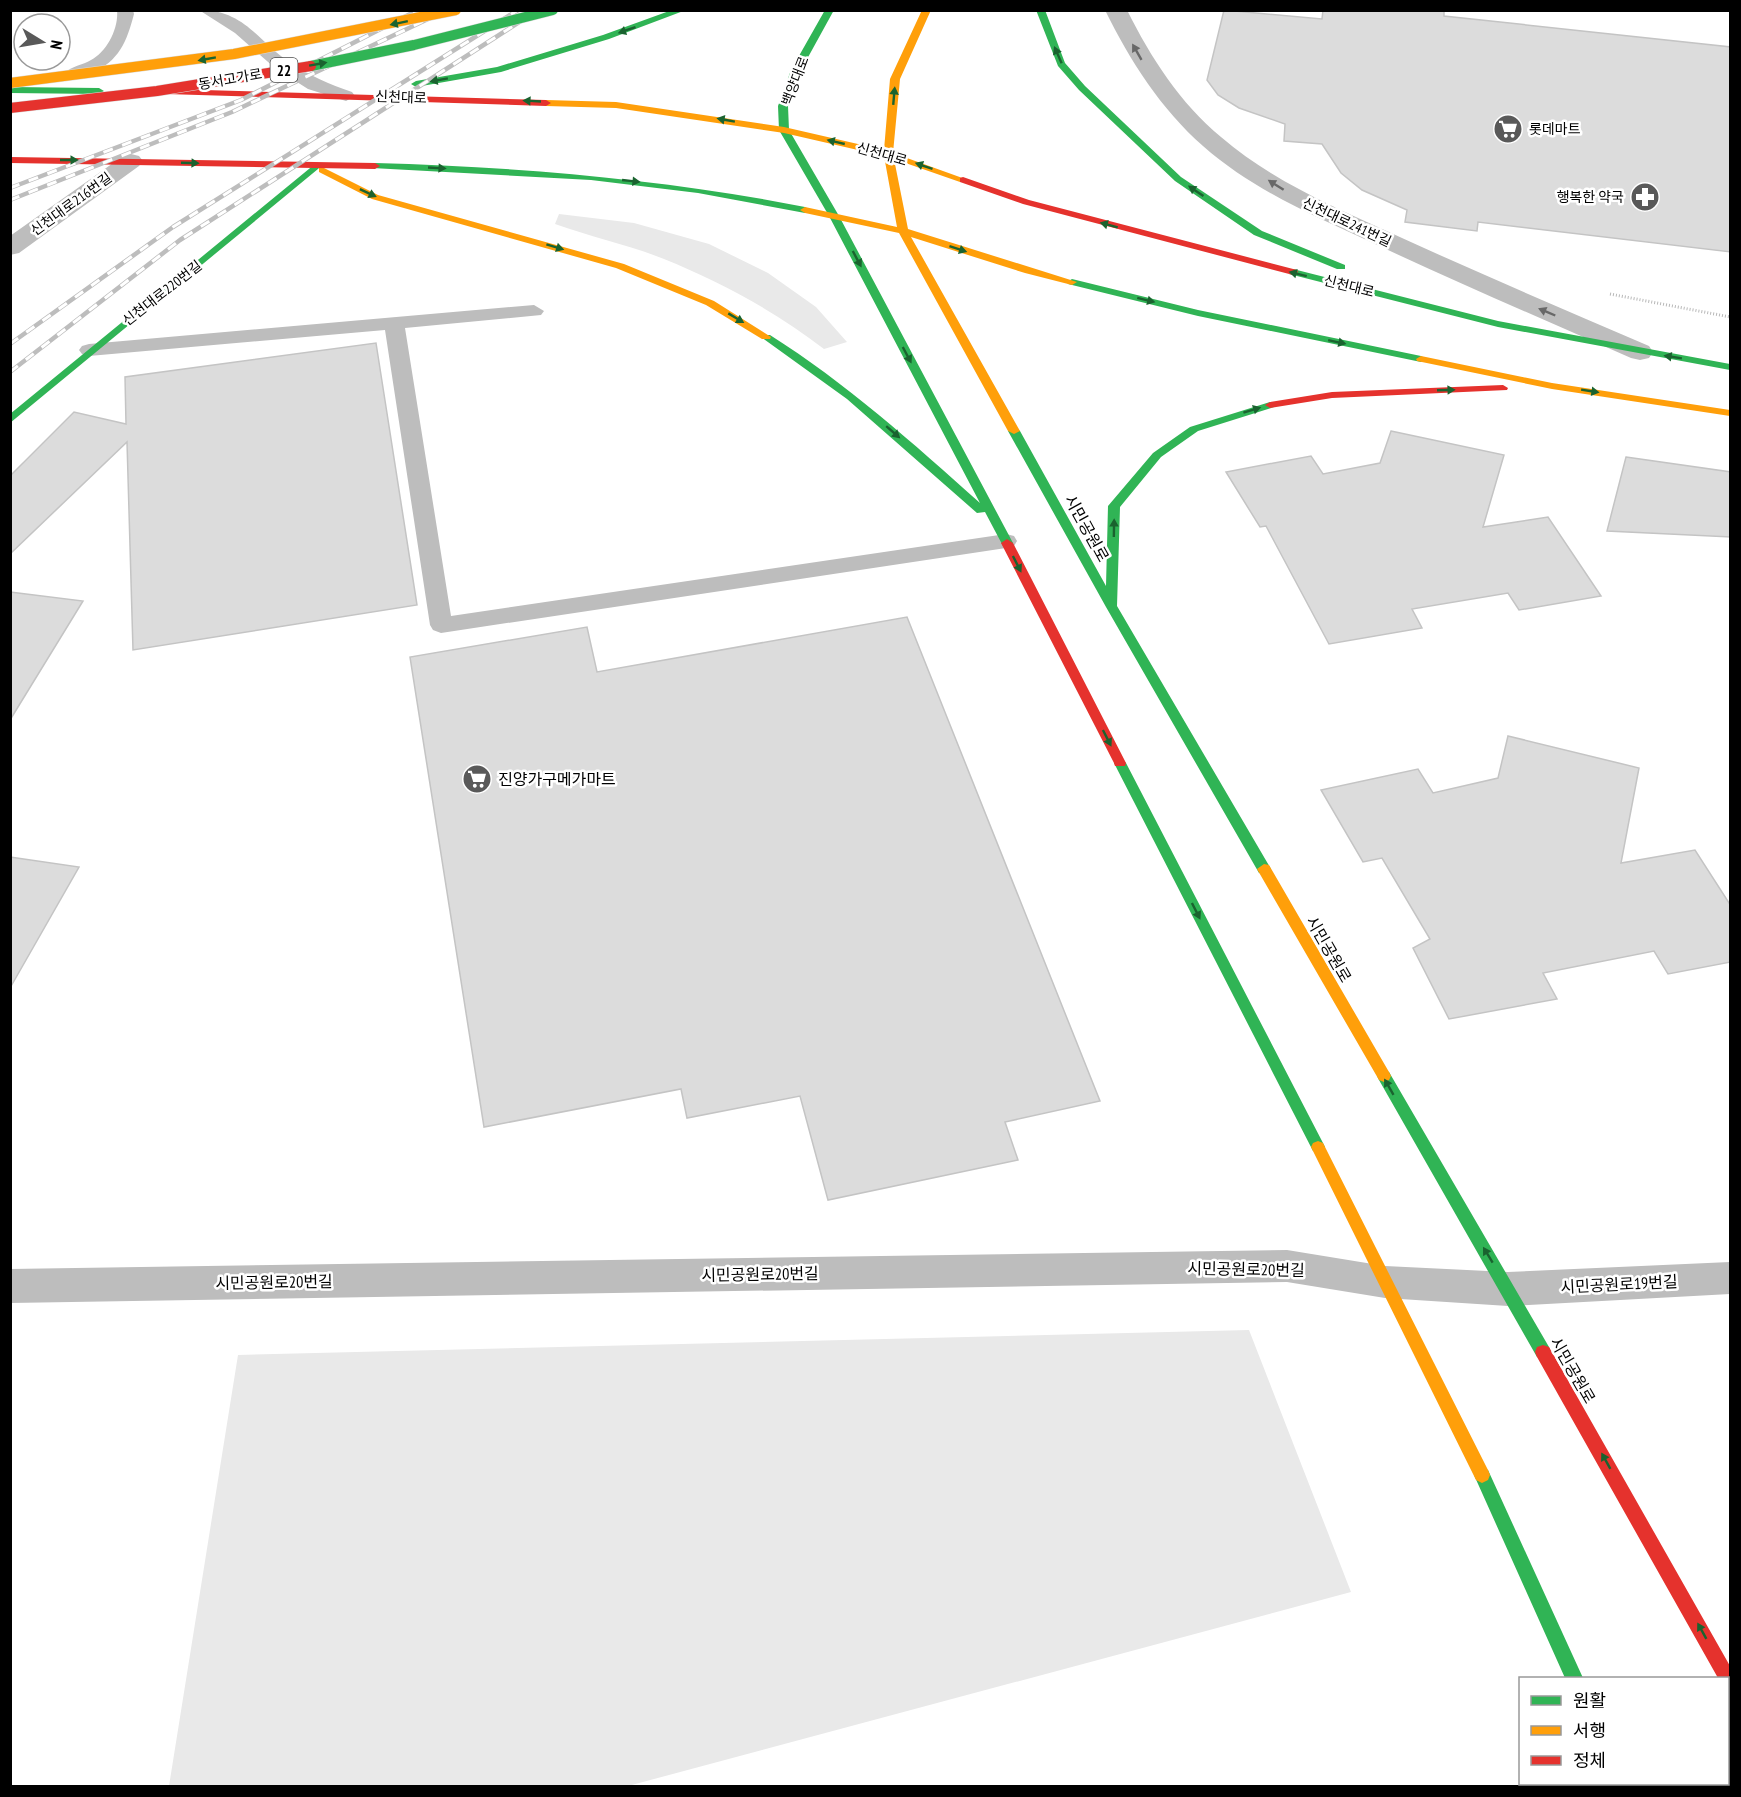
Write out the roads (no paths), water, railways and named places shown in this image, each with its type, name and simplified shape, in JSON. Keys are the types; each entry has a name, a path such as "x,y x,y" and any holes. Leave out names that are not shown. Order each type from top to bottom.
{"main road":[{"name":"동서고가로","path":"15,88 299,44 456,10"},
{"name":"동서고가로","path":"10,108 177,89 322,63 424,43 553,10"},
{"path":"346,96 498,70 682,10"},
{"name":"백양대로","path":"830,10 796,70 783,106 784,130 834,216"},
{"path":"903,231 888,154 895,79 927,10"},
{"path":"1040,10 1061,64 1082,88 1178,179 1258,233 1355,272 1498,324"},
{"name":"신천대로","path":"15,88 616,105 784,130 888,154 1038,205 1498,324 1731,367"},
{"path":"10,160 131,160 315,167 419,167 581,175 737,195 903,231 1029,271 1198,313 1552,386 1731,413"},
{"path":"315,167 375,197 620,266 710,303 798,356 878,419 1000,532"},
{"name":"신천대로220번길","path":"10,420 89,350 230,240 315,167"},
{"path":"834,216 1000,532 1466,1440 1574,1677"},
{"name":"시민공원로","path":"903,231 1112,607 1508,1289 1728,1677"},
{"path":"1112,607 1114,506 1157,455 1194,429 1259,407 1332,395 1552,386"}],"street":[{"name":"신천대로241번길","path":"1116,10 1137,54 1152,74 1181,110 1229,156 1297,198 1442,266 1640,352"},
{"name":"신천대로216번길","path":"10,248 131,160"},
{"name":"시민공원로20번길","path":"10,1286 1287,1266 1385,1281 1508,1289"},
{"name":"시민공원로19번길","path":"1508,1289 1731,1278"}],"lane":[{"path":"15,88 97,66 117,48 126,14 125,10"},
{"path":"207,10 241,29 281,64 314,85 346,96"},
{"path":"89,350 534,310"},
{"path":"394,323 441,626 1000,532"}],"railway":[{"path":"10,188 241,100 418,10"},
{"path":"10,200 232,112 447,10"},
{"path":"10,344 173,227 518,10"},
{"path":"10,372 180,240 538,10"}],"place":[{"name":"롯데마트","path":"1508,129"},
{"name":"행복한 약국","path":"1645,197"},
{"name":"진양가구메가마트","path":"477,779"}]}
